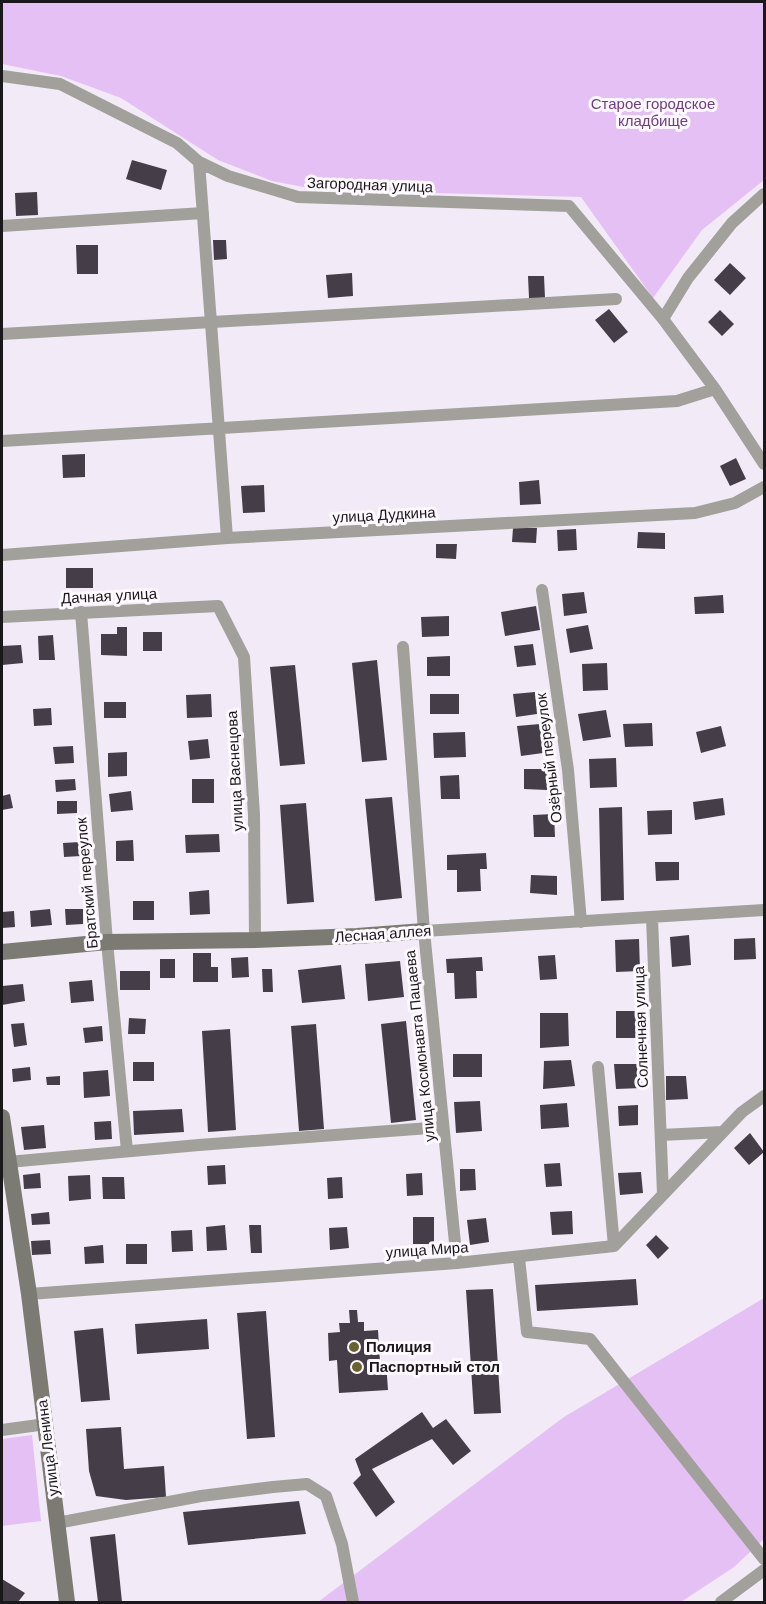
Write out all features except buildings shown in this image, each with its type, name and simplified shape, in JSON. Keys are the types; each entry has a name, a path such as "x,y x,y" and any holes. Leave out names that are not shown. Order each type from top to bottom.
{"street":[{"name":"Загородная улица","path":"2,76 60,84 177,143 199,162 228,176 298,197 568,206 663,319"},
{"path":"199,162 227,538"},
{"path":"765,194 732,223 688,278 663,319 715,389 765,464"},
{"path":"2,226 203,213"},
{"path":"2,334 616,299"},
{"path":"2,441 677,401 715,389"},
{"name":"улица Дудкина","path":"2,555 227,538 695,513 735,503 765,488"},
{"name":"Озёрный переулок","path":"542,590 568,770 581,922"},
{"name":"Дачная улица","path":"2,617 218,606"},
{"name":"улица Васнецова","path":"218,606 244,657 254,815 255,940"},
{"name":"Братский переулок","path":"81,612 106,942 127,1151"},
{"name":"улица Космонавта Пацаева","path":"403,647 424,931 457,1263"},
{"name":"Лесная аллея","path":"2,952 106,942 357,936 765,910"},
{"name":"Солнечная улица","path":"652,918 663,1194"},
{"path":"598,1067 614,1246"},
{"path":"614,1246 742,1112 765,1096"},
{"name":"улица Ленина","path":"2,1117 29,1294 67,1602"},
{"path":"8,1162 443,1127"},
{"path":"661,1135 723,1132"},
{"name":"улица Мира","path":"29,1294 519,1258 614,1246"},
{"path":"519,1258 528,1332 590,1339 765,1560"},
{"path":"2,1430 46,1424"},
{"path":"57,1523 201,1496 307,1484 326,1496 342,1544 353,1602"},
{"path":"722,1602 765,1570"}],"green space":[{"name":"Старое городское кладбище","path":"2,2 764,2 764,180 702,230 653,298 581,197 319,190 272,181 218,160 121,98 61,76 2,64"},
{"path":"764,1298 764,1539 734,1567 681,1602 318,1602 564,1417"},
{"path":"32,1435 41,1521 2,1526 2,1439"}],"place":[{"name":"Полиция","path":"354,1347"},
{"name":"Паспортный стол","path":"357,1367"}]}
